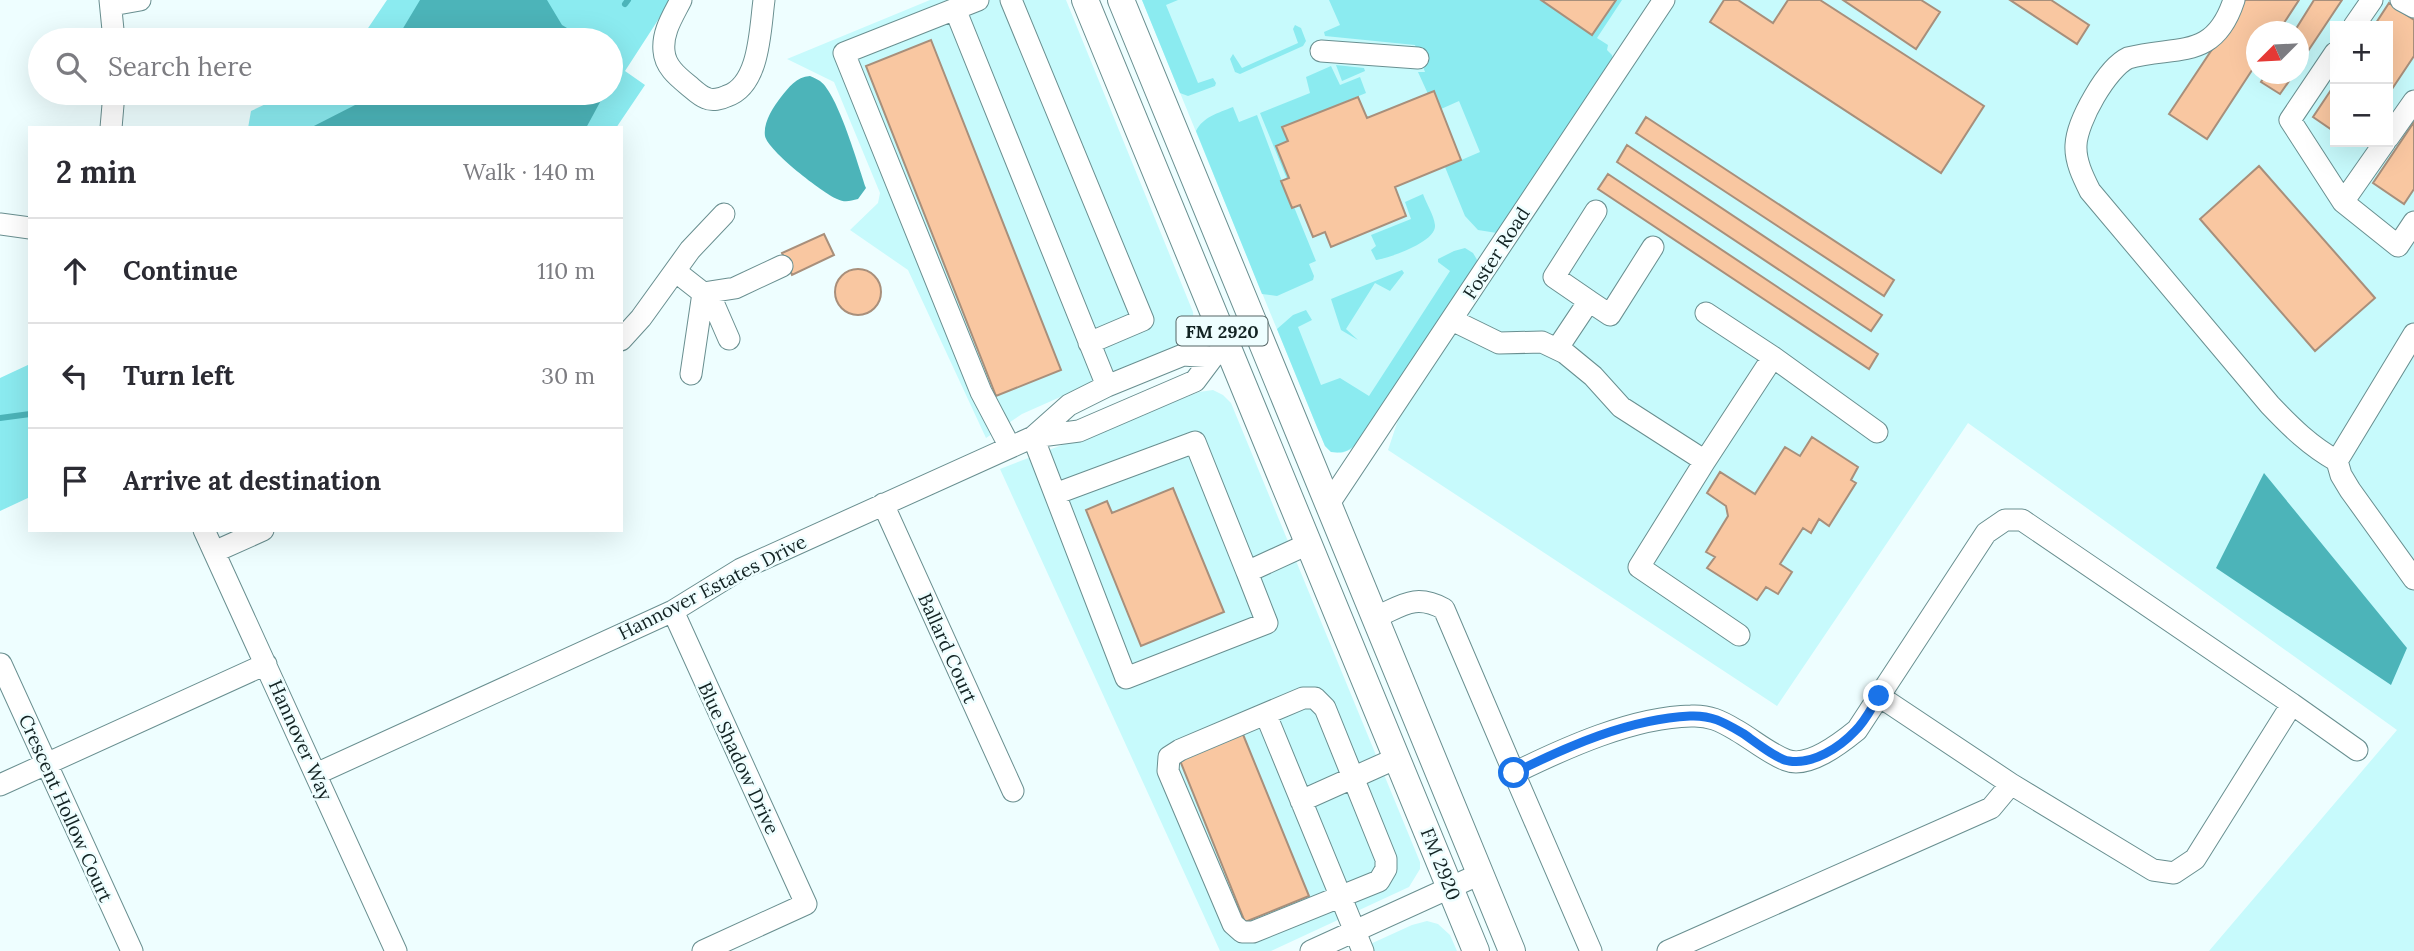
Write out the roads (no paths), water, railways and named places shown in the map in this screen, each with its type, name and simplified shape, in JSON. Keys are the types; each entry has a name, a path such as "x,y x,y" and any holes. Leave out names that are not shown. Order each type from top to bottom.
{"main road":[{"name":"FM 2920","path":"1085,0 1221,352 1308,544 1476,951"},
{"name":"FM 2920","path":"1121,0 1512,951"}],"street":[{"path":"113,28 111,3 139,0"},
{"path":"681,0 665,33 666,62 679,78 705,98 719,99 735,93 748,78 758,52 764,0"},
{"path":"978,0 844,53 981,392 1010,447"},
{"path":"1012,0 1143,320 1089,342"},
{"name":"Foster Road","path":"1328,505 1664,0"},
{"path":"2234,0 2221,27 2201,46 2121,61 2110,73 2088,109 2078,132 2075,146 2078,162 2090,191 2270,405 2297,433 2337,461 2350,490 2414,579"},
{"path":"2357,21 2372,0"},
{"path":"2401,0 2414,7"},
{"path":"955,9 1107,386"},
{"path":"1321,51 1418,58"},
{"path":"2330,60 2290,120 2343,202 2398,246 2414,222"},
{"path":"2393,131 2414,101"},
{"path":"111,126 113,105"},
{"path":"2343,202 2382,147"},
{"path":"1596,211 1554,277 1611,315 1653,247"},
{"path":"623,337 690,250 724,214"},
{"path":"0,225 28,228"},
{"path":"703,293 735,288 782,266"},
{"path":"675,271 712,300 729,339"},
{"path":"691,374 703,293"},
{"path":"1558,349 1589,301"},
{"path":"1706,313 1773,357 1877,432"},
{"path":"1452,320 1499,343 1542,342 1558,349 1593,376 1622,407 1705,461"},
{"path":"2337,461 2414,334"},
{"name":"Hannover Estates Drive","path":"316,774 673,611 741,569 1032,437 1069,405 1107,386 1184,355 1221,352"},
{"name":"Hannover Estates Drive","path":"1032,437 1079,431 1195,381 1221,352"},
{"path":"1739,635 1639,568 1773,357"},
{"path":"1032,437 1126,678 1267,624 1195,442 1055,494"},
{"name":"Ballard Court","path":"883,504 1013,791"},
{"path":"1514,773 1556,752 1599,736 1655,720 1691,716 1717,718 1788,762 1812,759 1834,749 1857,730 1986,533 2005,520 2022,520 2357,750"},
{"name":"Hannover Way","path":"205,532 396,951"},
{"path":"214,552 259,532"},
{"path":"1247,572 1308,544"},
{"path":"1374,618 1413,601 1429,601 1444,609 1591,951"},
{"name":"Blue Shadow Drive","path":"673,611 806,904 702,951"},
{"name":"Crescent Hollow Court","path":"1,664 132,951"},
{"path":"0,785 266,664"},
{"path":"1879,696 2011,783 2153,870 2174,873 2195,859 2292,704"},
{"path":"1303,698 1315,698 1325,708 1386,859 1387,869 1379,881 1340,899 1253,932 1242,932 1233,923 1168,771 1169,757 1266,715 1303,698"},
{"path":"1266,715 1359,941"},
{"path":"1301,801 1397,758"},
{"path":"1668,951 1991,808 2011,783"},
{"path":"1311,951 1359,941 1480,874"}],"waterway":[{"path":"625,4 628,0"},
{"path":"0,418 28,414"}]}
